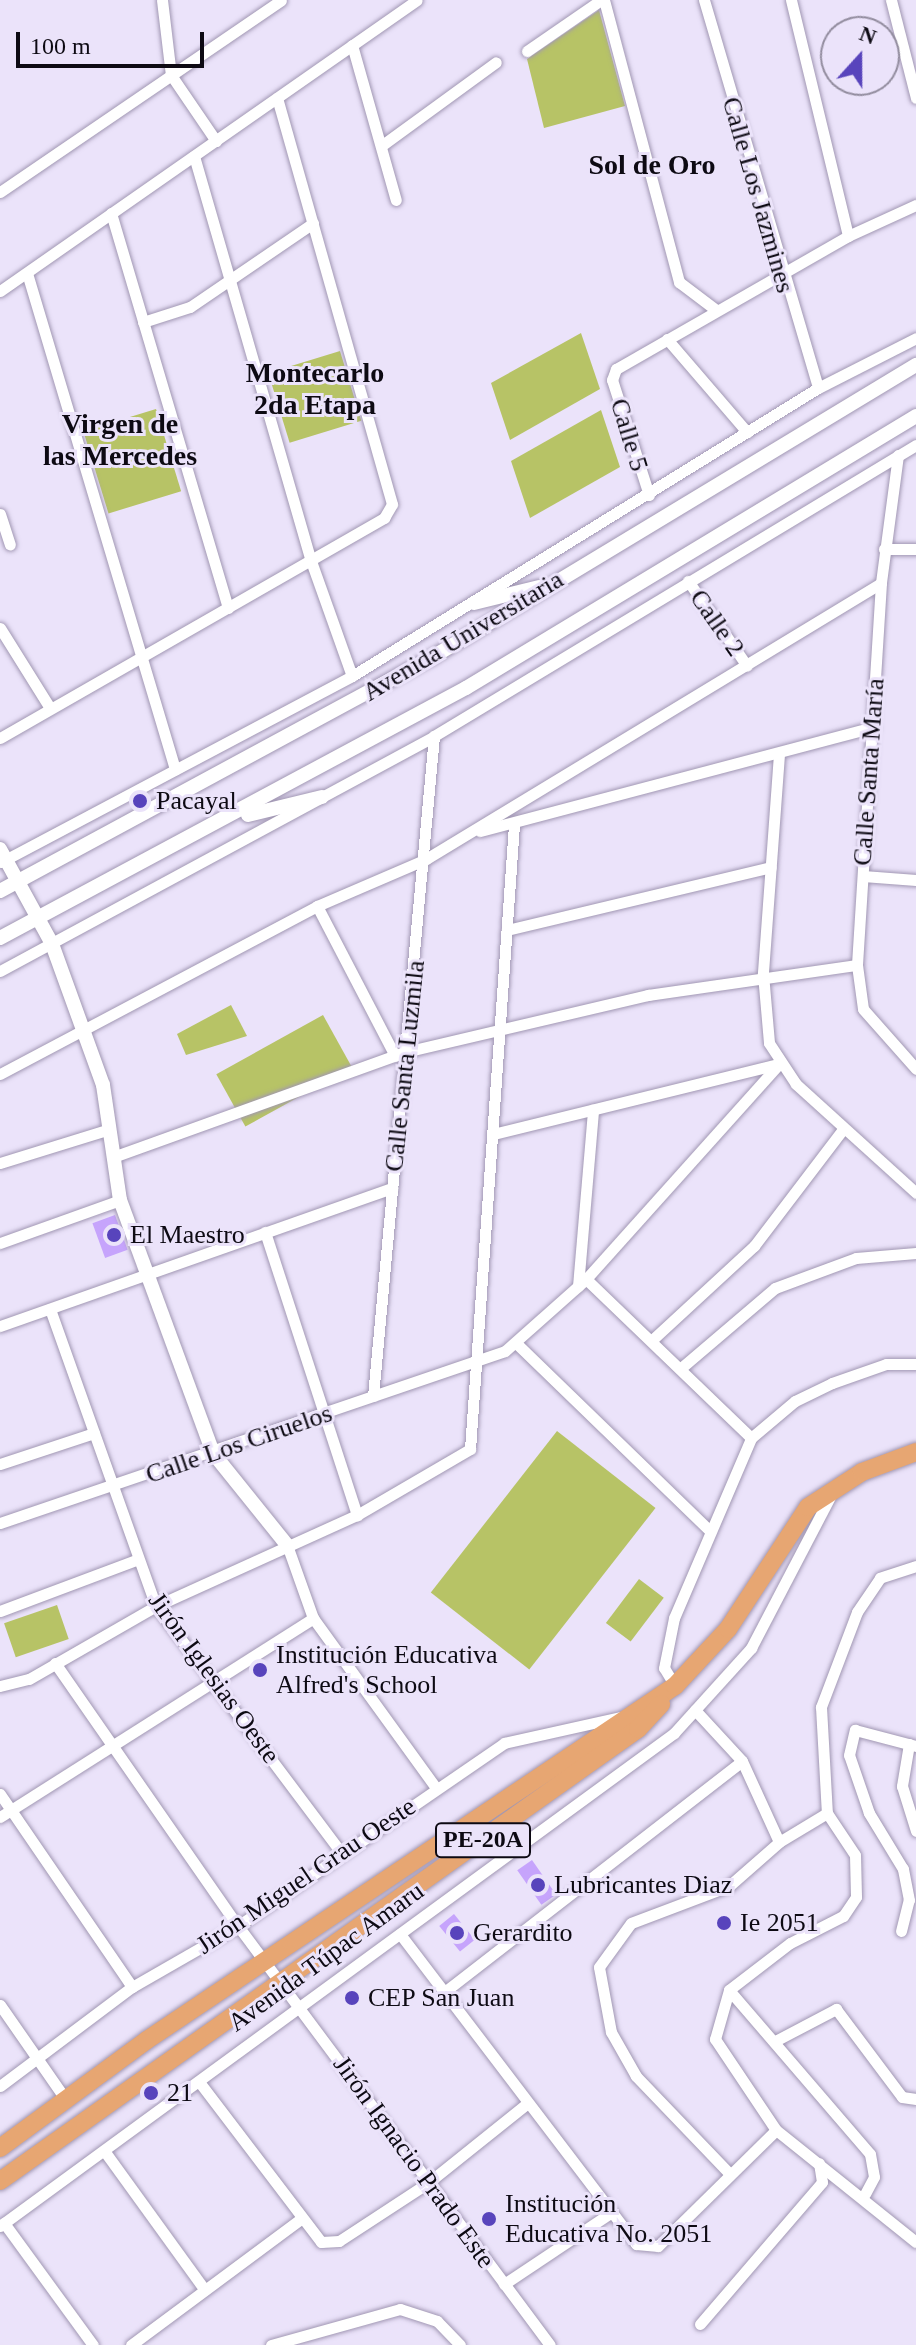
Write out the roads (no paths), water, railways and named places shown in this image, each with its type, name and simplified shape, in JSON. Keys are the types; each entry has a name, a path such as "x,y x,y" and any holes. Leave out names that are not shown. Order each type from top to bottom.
{"highway":[{"name":"Avenida Túpac Amaru","path":"0,2181 279,1979 638,1729 728,1629 793,1524 834,1486 916,1452"},
{"name":"Avenida Túpac Amaru","path":"0,2148 264,1960 675,1686"}],"street":[{"path":"162,0 171,75 216,141"},
{"path":"0,192 281,0"},
{"path":"1,290 352,45 399,6 417,0"},
{"path":"527,51 602,0 679,282 716,310"},
{"name":"Calle Los Jazmines","path":"704,0 779,274 818,388"},
{"path":"791,0 848,236"},
{"path":"891,0 916,98"},
{"path":"352,45 396,200"},
{"path":"381,146 496,62"},
{"path":"0,738 384,518 392,504 277,98"},
{"path":"194,156 311,561 352,676"},
{"path":"747,432 667,339 848,236 916,205"},
{"path":"111,213 228,608"},
{"path":"143,322 190,307 313,223"},
{"path":"27,273 175,769"},
{"path":"436,1788 313,1618 287,1545 213,1453 120,1200 110,1129 84,1033 52,944 19,881 2,857 352,676 818,388 916,338"},
{"name":"Calle 5","path":"649,495 612,373 667,339"},
{"name":"Avenida Universitaria","path":"0,891 312,725 916,365"},
{"name":"Avenida Universitaria","path":"0,938 224,821 466,688 916,416"},
{"path":"0,971 434,736 916,445"},
{"name":"Calle Santa María","path":"898,455 881,583 857,965 863,1009 916,1069"},
{"path":"0,514 10,544"},
{"path":"884,549 916,549"},
{"name":"Calle 2","path":"688,581 747,666"},
{"path":"0,1074 84,1033 317,906 426,859 881,583"},
{"path":"474,603 551,584"},
{"path":"0,628 50,708"},
{"path":"471,833 514,825 873,727"},
{"name":"Calle Santa Luzmila","path":"373,1396 392,1188 400,1054 426,859 434,736"},
{"path":"779,754 763,974 765,1028 779,1064 916,1193"},
{"path":"224,821 322,797"},
{"path":"1,1684 55,1663 156,1606 357,1515 470,1449 514,825"},
{"path":"507,930 771,867"},
{"path":"863,876 916,880"},
{"path":"317,906 400,1054"},
{"path":"113,1157 400,1054 501,1029 763,974 857,965"},
{"path":"493,1134 779,1064"},
{"name":"Calle Los Ciruelos","path":"0,1523 325,1415 516,1343 582,1283 779,1064"},
{"path":"593,1110 582,1283 652,1340 751,1438"},
{"path":"652,1340 754,1246 844,1128"},
{"path":"0,1163 110,1129"},
{"path":"0,1326 392,1188"},
{"path":"0,1243 120,1200"},
{"path":"265,1232 357,1515"},
{"path":"681,1368 775,1288 856,1258 916,1253"},
{"name":"Jirón Iglesias Oeste","path":"50,1309 156,1606 341,1852"},
{"path":"516,1343 710,1531"},
{"path":"675,1686 664,1668 666,1647 710,1531 751,1438 832,1383 886,1364 916,1364"},
{"path":"0,1464 94,1433"},
{"name":"Avenida Túpac Amaru","path":"2,2225 642,1759 695,1710 751,1648 834,1486"},
{"path":"0,1611 138,1559"},
{"path":"916,1566 880,1578 837,1652 821,1707 827,1813 855,1855 856,1897 843,1916 790,1943 729,1990 715,2039 776,2130 865,2194 916,2242"},
{"path":"5,1813 313,1618"},
{"name":"Jirón Ignacio Prado Este","path":"55,1663 238,1926 550,2345"},
{"path":"695,1710 742,1761 779,1842"},
{"name":"Jirón Miguel Grau Oeste","path":"0,2086 37,2055 132,1987 238,1926 341,1852 518,1736 633,1715"},
{"path":"901,1931 909,1900 903,1869 869,1813 849,1755 855,1730 912,1745 902,1786 916,1831"},
{"path":"443,1993 742,1761"},
{"path":"0,1794 5,1813 132,1987"},
{"path":"727,2171 636,2076 611,2032 599,1967 631,1923 729,1886 779,1842 827,1813"},
{"path":"400,1934 609,2214 647,2249 658,2246 727,2171 776,2130"},
{"path":"729,1990 777,2040 870,2154 874,2177 865,2194"},
{"path":"0,2005 66,2100"},
{"path":"777,2040 836,2009 902,2097 916,2099"},
{"path":"200,2083 321,2242 339,2241 429,2182 525,2105"},
{"path":"105,2152 205,2290"},
{"path":"700,2324 822,2182 819,2163"},
{"path":"504,2284 609,2214"},
{"path":"131,2345 302,2218"},
{"path":"2,2225 93,2345"},
{"path":"271,2345 400,2309 437,2321 460,2345"}],"place":[{"name":"Pacayal","path":"140,801"},
{"name":"El Maestro","path":"114,1235"},
{"name":"Institución Educativa Alfred's School","path":"260,1670"},
{"name":"Lubricantes Diaz","path":"538,1885"},
{"name":"Ie 2051","path":"724,1923"},
{"name":"Gerardito","path":"457,1933"},
{"name":"CEP San Juan","path":"352,1998"},
{"name":"21","path":"151,2093"},
{"name":"Institución Educativa No. 2051","path":"489,2219"}],"district":[{"name":"Sol de Oro","path":"652,165"},
{"name":"Montecarlo 2da Etapa","path":"315,389"},
{"name":"Virgen de las Mercedes","path":"120,440"}]}
